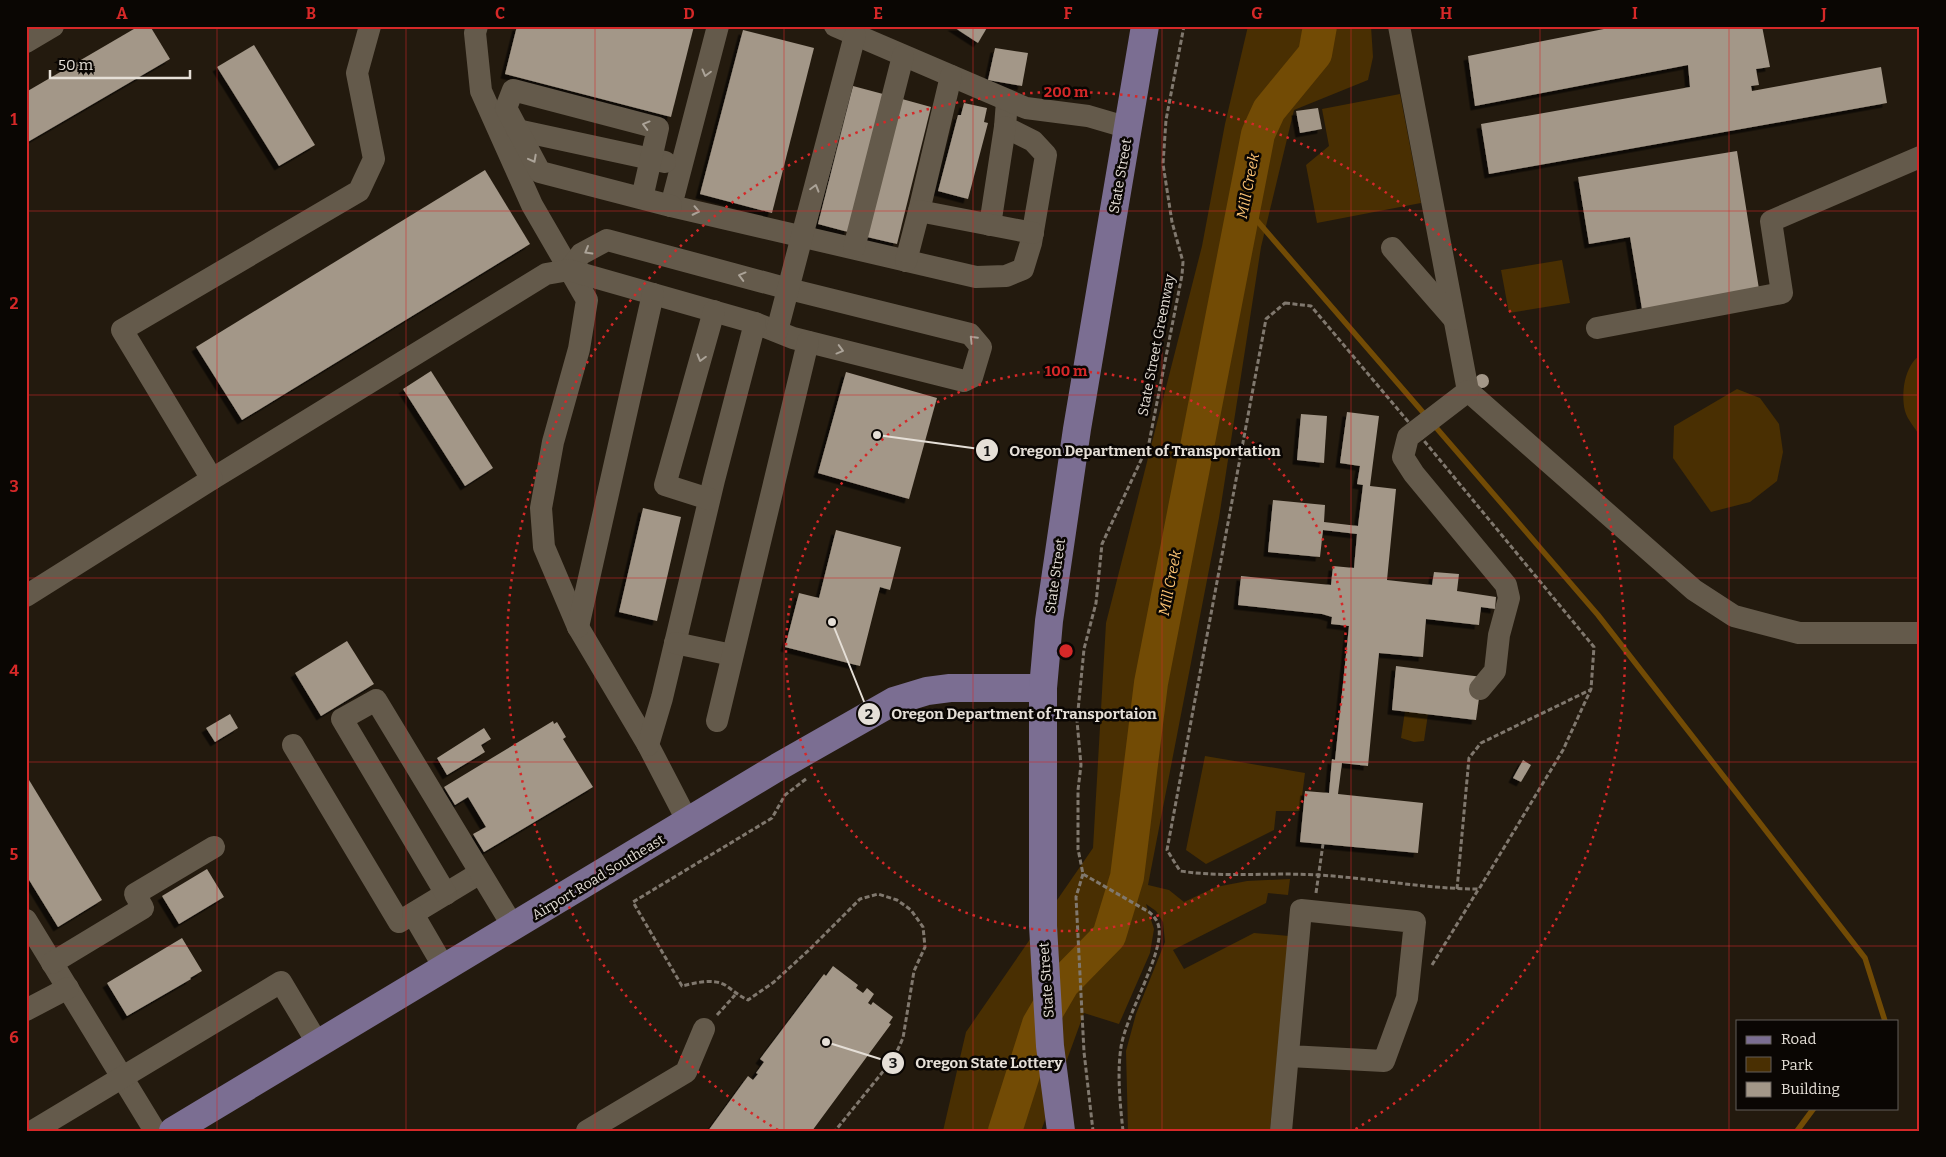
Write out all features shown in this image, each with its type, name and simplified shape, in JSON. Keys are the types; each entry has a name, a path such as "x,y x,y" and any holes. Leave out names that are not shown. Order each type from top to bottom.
{"main road":[{"name":"State Street","path":"1059,1119 1050,1046 1043,926 1043,688 1049,621 1076,430 1145,26"},
{"name":"Airport Road Southeast","path":"173,1131 688,822 894,701 927,691 950,688 1043,688"}],"lane":[{"path":"26,42 53,26"},
{"path":"212,479 122,330 359,191 374,159 357,73 370,26"},
{"path":"477,26 475,33 481,91 532,204 587,300 579,348 552,442 541,508 544,547 578,627 648,745 688,822"},
{"path":"671,206 718,26"},
{"path":"1399,26 1468,391 1694,590 1734,616 1799,633 1920,633"},
{"path":"717,721 732,655 793,337 801,234 816,187 845,31 1026,108 1088,116 1129,128"},
{"path":"854,248 903,56"},
{"path":"906,261 950,76"},
{"path":"642,198 658,128 512,90 506,108 540,172 671,206 801,234 976,277 1006,276 1024,269 1033,233 1046,155 1033,141 1005,127"},
{"path":"990,225 1008,101"},
{"path":"517,130 681,166"},
{"path":"1597,328 1782,293 1771,221 1920,157"},
{"path":"919,211 1033,233"},
{"path":"26,596 212,479 546,274 569,270 755,323 793,337 964,382 972,378 981,346 970,334 797,291 607,240 580,254 569,270"},
{"path":"1392,248 1455,319"},
{"path":"578,627 653,294"},
{"path":"710,499 665,484 714,311"},
{"path":"648,745 755,323"},
{"path":"1468,391 1408,437 1403,457 1414,474 1506,585 1509,598 1499,635 1495,670 1480,689"},
{"path":"675,643 732,655"},
{"path":"446,894 342,720 376,700 514,928"},
{"path":"293,745 399,922 480,873"},
{"path":"52,963 143,908 135,894 214,847"},
{"path":"1281,1131 1301,910 1415,922 1407,998 1384,1061 1289,1056"},
{"path":"413,914 445,969"},
{"path":"26,920 155,1131"},
{"path":"33,1131 281,982 318,1044"},
{"path":"26,1010 68,988"},
{"path":"587,1131 686,1072 704,1030"}],"path":[{"name":"State Street Greenway","path":"1083,874 1078,848 1080,765 1077,721 1084,649 1096,603 1102,544 1149,443 1184,262 1172,222 1163,164 1166,120 1184,26"},
{"path":"1430,967 1479,889 1563,750 1591,689 1594,647 1418,430 1311,306 1285,303 1266,319 1167,850 1180,871 1205,875 1318,875 1457,889 1479,889"},
{"path":"1457,889 1469,758 1481,743 1591,689"},
{"path":"943,713 971,713 994,718"},
{"path":"815,774 785,795 772,818 633,902 682,986 699,982 718,982 736,995 748,1000 774,982 860,898 878,894 898,900 911,910 923,927 925,947 914,971 903,1038 894,1058 835,1131"},
{"path":"1314,912 1323,844"},
{"path":"1093,1131 1084,1052 1076,896 1083,874 1095,883 1149,912 1155,918 1159,927 1159,938 1127,1024 1121,1048 1120,1096 1123,1131"},
{"path":"704,1030 736,995"}],"green space":[{"path":"1248,26 1371,26 1373,57 1368,80 1294,110 1261,247 1219,518 1148,885 1169,890 1184,902 1216,887 1247,881 1290,879 1288,895 1268,893 1266,903 1173,950 1184,969 1254,933 1289,936 1270,1131 1128,1131 1126,1051 1136,1014 1165,942 1163,922 1156,911 1146,904 1154,929 1150,953 1119,1024 1084,1013 1041,1131 943,1131 966,1032 1093,848 1106,623 1202,246 1225,124"},
{"path":"1400,94 1421,203 1317,223 1306,165 1329,146 1322,109"},
{"path":"1562,260 1570,303 1509,313 1501,270"},
{"path":"1920,355 1920,436 1906,414 1903,396 1907,373 1910,366"},
{"path":"1737,389 1760,398 1779,424 1783,452 1777,481 1750,502 1711,512 1673,458 1674,426"},
{"path":"1405,711 1428,714 1424,741 1414,742 1401,738"},
{"path":"1205,756 1305,773 1300,811 1276,811 1274,830 1206,864 1186,850"}],"building":[{"path":"139,26 150,26 170,59 26,143 26,92"},
{"path":"517,26 694,26 671,117 505,74"},
{"path":"952,26 988,26 978,43"},
{"path":"1619,26 1762,26 1770,67 1756,69 1759,85 1751,86 1752,91 1881,67 1887,103 1489,174 1481,124 1690,87 1688,65 1475,106 1468,56"},
{"path":"743,30 814,48 772,213 700,194"},
{"path":"254,45 315,145 279,166 217,67"},
{"path":"995,48 1028,53 1022,86 988,80"},
{"path":"853,86 883,94 848,232 818,224"},
{"path":"902,99 931,107 897,244 867,237"},
{"path":"964,103 987,108 984,122 988,123 968,199 938,191 958,115 961,115"},
{"path":"1318,108 1322,129 1300,133 1296,111"},
{"path":"1737,151 1759,289 1642,309 1630,237 1589,244 1578,177"},
{"path":"485,170 530,244 242,420 196,347"},
{"path":"431,371 493,468 465,486 403,389"},
{"path":"846,372 937,398 909,499 818,473"},
{"path":"1482,374 1487,376 1489,381 1487,386 1482,388 1477,386 1475,381 1477,376"},
{"path":"1347,412 1379,416 1370,486 1396,489 1387,580 1432,585 1434,572 1459,574 1457,591 1496,597 1495,609 1481,607 1479,625 1426,619 1423,657 1379,653 1368,766 1342,763 1338,794 1423,803 1418,853 1300,842 1305,791 1329,793 1332,759 1335,760 1349,626 1331,624 1332,617 1322,614 1238,605 1241,576 1331,585 1333,566 1354,568 1357,534 1323,530 1320,557 1268,552 1273,500 1325,505 1324,522 1358,526 1363,485 1357,484 1360,466 1340,463"},
{"path":"1301,414 1327,416 1324,463 1297,460"},
{"path":"643,508 681,517 657,621 619,612"},
{"path":"836,530 901,547 890,590 880,587 860,666 785,647 799,593 819,598"},
{"path":"347,641 374,684 321,716 295,673"},
{"path":"1396,666 1482,677 1476,720 1392,710"},
{"path":"230,714 238,728 215,742 206,728"},
{"path":"553,721 554,724 557,722 566,737 563,739 593,787 484,852 473,834 486,827 468,797 455,805 444,787"},
{"path":"484,728 491,739 481,745 485,752 447,775 437,758"},
{"path":"1523,760 1531,765 1521,782 1513,778"},
{"path":"26,775 102,900 58,927 26,875"},
{"path":"207,869 224,897 179,924 162,896"},
{"path":"182,938 202,971 127,1016 107,983"},
{"path":"833,966 858,985 856,988 863,993 867,988 874,994 868,1003 871,1005 873,1002 893,1017 889,1023 891,1024 812,1131 708,1131 748,1076 753,1080 758,1074 756,1073 764,1062 760,1059 824,974 826,976"}],"waterway":[{"name":"Mill Creek","path":"1005,1131 1039,1024 1063,983 1109,936 1127,877 1151,683 1258,134 1269,110 1315,54 1320,26"},
{"path":"1246,208 1427,417"},
{"path":"1433,424 1598,615 1865,958 1885,1020"},
{"path":"1797,1131 1813,1110"}],"place":[{"name":"Oregon Department of Transportation","path":"877,435"},
{"name":"Oregon Department of Transportaion","path":"832,622"},
{"name":"Oregon State Lottery","path":"826,1042"}]}
